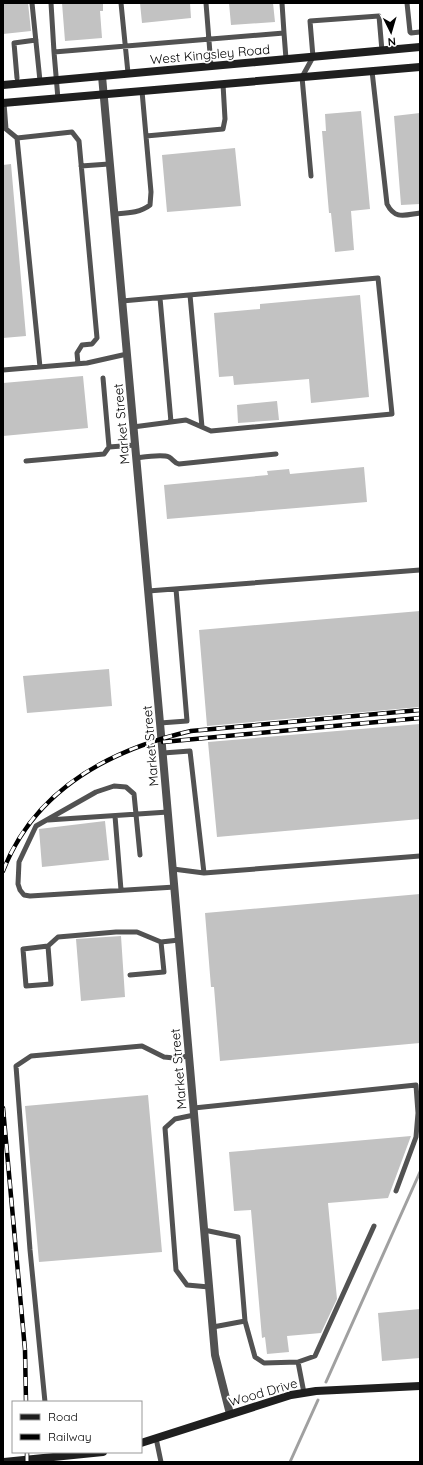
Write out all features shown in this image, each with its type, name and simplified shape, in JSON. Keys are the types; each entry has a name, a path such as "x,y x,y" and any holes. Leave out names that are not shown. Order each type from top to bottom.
{"main road":[{"name":"West Kingsley Road","path":"3,85 420,47"},
{"path":"3,103 420,67"},
{"name":"Wood Drive","path":"142,1443 291,1395 420,1386"},
{"path":"4,1462 57,1455 88,1453"}],"street":[{"name":"Market Street","path":"102,76 175,887 215,1355 230,1414"}],"lane":[{"path":"32,3 40,81"},
{"path":"51,3 58,99"},
{"path":"121,3 128,73"},
{"path":"206,3 211,66"},
{"path":"282,3 286,59"},
{"path":"407,3 410,32 420,32"},
{"path":"311,176 302,77 313,57 310,21 379,16 382,51"},
{"path":"54,52 284,32"},
{"path":"17,78 14,43 36,40"},
{"path":"372,71 387,204 391,211 399,216 420,213"},
{"path":"146,136 223,129 225,119 223,84"},
{"path":"114,214 136,212 150,205 151,192 142,92"},
{"path":"3,103 6,129 17,138 40,367"},
{"path":"17,138 72,132 79,141 97,338 92,344 82,345 77,353 78,364"},
{"path":"81,166 109,164"},
{"path":"122,301 378,278 392,414 211,431 186,420 133,427"},
{"path":"190,295 202,427"},
{"path":"160,298 171,422"},
{"path":"3,370 87,363 127,354"},
{"path":"103,378 109,448"},
{"path":"26,461 104,454 109,448 135,445"},
{"path":"136,458 164,456 169,457 179,464 276,454"},
{"path":"148,591 420,570"},
{"path":"160,723 187,721 176,589"},
{"path":"163,753 190,751 204,873"},
{"path":"140,855 134,794 126,787 114,786 96,792 36,826 19,862 18,884 24,895 30,896 175,887"},
{"path":"46,820 168,812"},
{"path":"115,816 121,890"},
{"path":"173,869 204,873 420,856"},
{"path":"48,946 51,984 26,986 23,949 48,946 58,937 116,932 137,932 161,942 179,940"},
{"path":"130,975 164,972 161,942"},
{"path":"45,1401 30,1250 16,1066 31,1056 142,1046 164,1057 174,1058 189,1056"},
{"path":"209,1287 187,1285 176,1270 165,1128 175,1120 194,1111 416,1085 418,1114 416,1137 396,1191"},
{"path":"204,1230 238,1237 245,1321 255,1357 264,1363 298,1362 315,1356 374,1226"},
{"path":"213,1327 245,1321"},
{"path":"298,1362 304,1393"},
{"path":"156,1438 161,1462"}],"building":[{"path":"3,3 28,3 31,31 3,34"},
{"path":"62,3 103,3 103,11 100,11 102,38 65,41"},
{"path":"140,3 190,3 191,18 142,23"},
{"path":"229,3 273,3 275,22 231,25"},
{"path":"361,111 370,209 351,211 354,250 335,252 331,213 329,213 322,131 326,131 325,114"},
{"path":"420,113 420,204 401,205 394,116"},
{"path":"235,148 241,206 167,212 162,155"},
{"path":"11,164 26,336 3,338 3,165"},
{"path":"360,295 369,397 311,403 309,379 234,385 233,376 219,377 214,313 260,309 260,304"},
{"path":"83,376 88,428 3,436 3,383"},
{"path":"277,401 279,420 238,423 237,405"},
{"path":"364,467 367,502 167,519 164,485 268,475 267,471 289,469 290,474"},
{"path":"420,611 420,707 207,726 199,630"},
{"path":"109,669 112,706 27,713 23,676"},
{"path":"420,724 420,819 217,837 208,742"},
{"path":"105,821 109,860 42,867 39,829"},
{"path":"420,894 420,1043 220,1061 214,987 211,987 205,913"},
{"path":"121,936 125,997 81,1001 76,939"},
{"path":"148,1095 162,1252 39,1262 25,1106"},
{"path":"411,1136 388,1198 328,1203 337,1299 321,1333 287,1336 289,1352 267,1354 265,1337 262,1338 251,1210 234,1211 229,1152"},
{"path":"420,1309 420,1358 382,1361 378,1313"}],"waterway":[{"path":"326,1382 420,1172"},
{"path":"290,1462 318,1400"}],"railway":[{"path":"3,871 17,842 34,817 55,796 78,777 104,762 132,749 191,731 420,710"},
{"path":"163,742 420,718"},
{"path":"3,1108 25,1350 26,1401"},
{"path":"27,1453 27,1462"}]}
